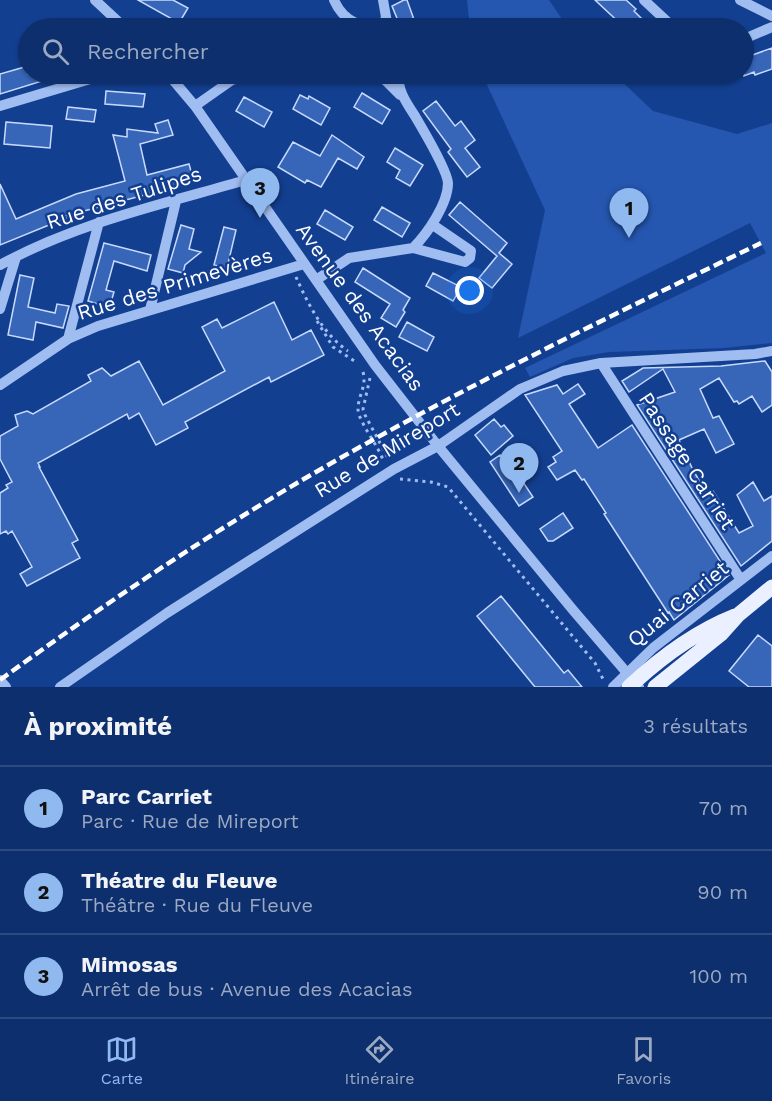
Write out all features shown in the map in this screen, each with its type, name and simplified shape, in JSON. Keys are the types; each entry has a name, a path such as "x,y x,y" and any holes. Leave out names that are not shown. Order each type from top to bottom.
{"main road":[{"name":"Quai Carriet","path":"655,687 721,634 738,615 772,587"},
{"name":"Quai Carriet","path":"633,682 713,625 738,615"}],"street":[{"path":"95,0 114,18"},
{"path":"334,0 342,13 349,18"},
{"path":"383,0 386,18"},
{"path":"644,0 663,18"},
{"path":"740,0 772,16"},
{"path":"754,35 772,27"},
{"path":"0,106 74,84"},
{"name":"Avenue des Acacias","path":"176,84 195,106 246,180 298,266 316,280 375,364 438,446 633,682"},
{"path":"195,106 226,84"},
{"path":"389,84 402,98 439,160 448,183 433,225 413,248"},
{"path":"400,84 402,98"},
{"name":"Rue des Tulipes","path":"0,265 50,240 99,222 246,180"},
{"path":"150,310 176,201"},
{"path":"68,339 99,222"},
{"path":"316,280 349,258 413,248 465,262 470,258 471,251 433,225"},
{"path":"0,309 16,256"},
{"name":"Rue des Primevères","path":"0,385 68,339 98,326 298,266"},
{"name":"Rue de Mireport","path":"60,687 177,606 389,467 438,446 520,389 562,371 601,363 755,354 772,351"},
{"name":"Passage Carriet","path":"601,363 741,580"},
{"name":"Quai Carriet","path":"609,684 633,682 653,648 772,556"},
{"path":"0,680 6,687"}],"path":[{"path":"298,266 310,308 335,342 360,358"},
{"path":"317,321 333,346 355,361 363,371 365,380 359,414 389,467 400,480 431,482 448,487 595,663 609,684"},
{"path":"365,365 370,372 370,382 363,409 389,467"}],"shaded area":[{"path":"467,0 549,0 561,18 469,18"},
{"path":"487,84 625,84 653,111 737,134 772,123 772,343 724,348 609,352 573,358 530,377 525,368 766,253 750,223 518,338 545,210"}],"building":[{"path":"138,0 173,0 188,8 182,18 170,18"},
{"path":"407,0 413,18 397,18 392,6"},
{"path":"595,0 626,0 636,9 634,11 641,18 614,18"},
{"path":"772,48 772,69 755,75 754,54"},
{"path":"18,69 18,84 32,84 0,94 0,74"},
{"path":"106,91 145,94 143,107 105,104"},
{"path":"362,93 390,110 382,124 354,107"},
{"path":"300,95 308,99 309,96 330,108 321,125 293,109"},
{"path":"244,97 272,112 264,127 236,111"},
{"path":"436,101 455,126 461,121 475,140 465,148 480,167 467,177 448,152 451,149 423,111"},
{"path":"68,107 96,110 94,122 66,119"},
{"path":"168,120 173,135 140,144 147,175 189,164 194,182 65,216 66,218 0,245 0,184 16,219 76,194 125,181 113,135 127,137 127,129 158,133 155,124"},
{"path":"6,122 52,126 50,148 4,144"},
{"path":"332,135 364,157 357,169 338,158 321,187 307,180 305,183 278,167 293,142 320,156"},
{"path":"395,148 423,165 410,186 396,178 400,170 387,162"},
{"path":"460,202 507,243 499,253 512,264 492,288 479,278 497,256 449,215"},
{"path":"382,207 410,223 402,237 374,220"},
{"path":"325,210 353,227 345,240 317,224"},
{"path":"181,225 194,229 189,249 201,252 185,265 183,273 168,269"},
{"path":"224,227 236,230 227,268 214,265"},
{"path":"104,243 151,255 147,271 114,261 106,290 114,292 111,302 105,306 88,301"},
{"path":"363,268 410,298 396,327 381,318 390,304 355,282"},
{"path":"433,273 461,287 453,301 426,286"},
{"path":"20,275 34,278 28,307 55,313 57,304 69,306 63,328 36,322 33,340 8,335"},
{"path":"274,302 292,340 311,330 324,355 271,382 269,377 185,422 188,428 156,445 139,413 129,419 127,414 38,463 78,540 72,543 80,558 27,586 20,574 32,567 12,531 8,534 6,531 0,534 0,493 8,488 6,485 12,482 0,459 0,436 18,426 15,415 27,411 33,414 91,381 88,375 102,368 111,376 139,361 163,405 225,371 202,327 217,319 222,328"},
{"path":"407,322 434,337 427,351 399,337"},
{"path":"765,361 772,372 772,405 762,412 752,396 739,404 737,401 734,402 719,378 700,389 713,418 719,416 734,444 716,453 704,429 679,440 707,494 713,491 739,533 753,526 737,495 753,482 764,501 772,496 772,541 741,566 637,405 675,392 663,369 629,392 622,381 643,368 721,366"},
{"path":"578,384 585,394 569,404 598,448 632,425 729,575 674,620 604,514 606,513 584,479 582,480 575,470 557,480 548,467 556,462 553,457 562,451 525,395 557,385 563,394"},
{"path":"494,419 501,427 504,425 513,436 491,455 475,435"},
{"path":"500,455 517,482 521,479 533,497 519,506 490,462"},
{"path":"563,513 573,528 553,541 548,541 540,529"},
{"path":"501,596 564,673 568,670 582,687 535,687 477,616"},
{"path":"758,635 772,646 772,687 749,687 729,671"}],"railway":[{"path":"0,680 180,555 321,469 514,365 761,243"}],"place":[{"name":"Mimosas","path":"260,218"},
{"name":"Parc Carriet","path":"629,238"},
{"name":"Théatre du Fleuve","path":"519,493"}]}
